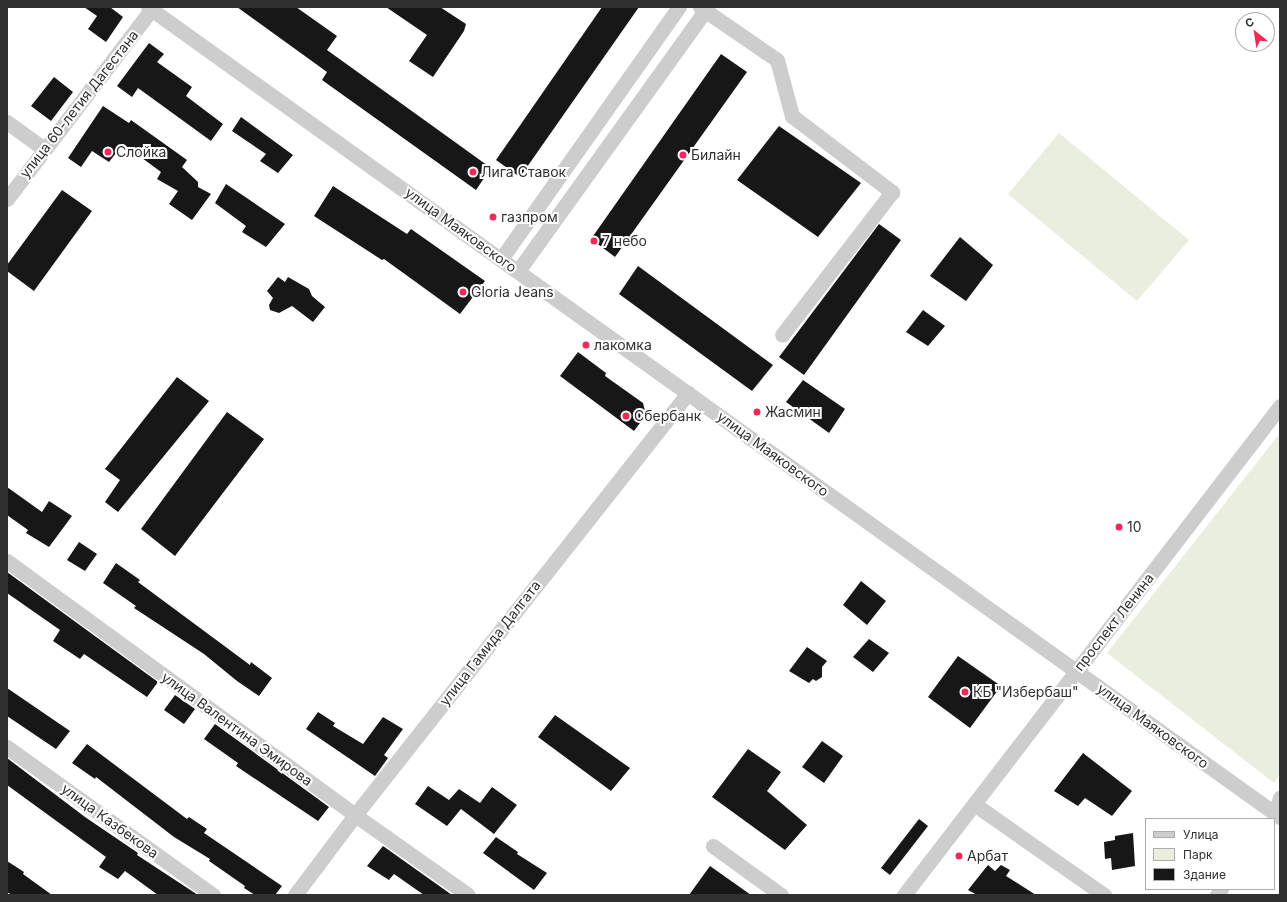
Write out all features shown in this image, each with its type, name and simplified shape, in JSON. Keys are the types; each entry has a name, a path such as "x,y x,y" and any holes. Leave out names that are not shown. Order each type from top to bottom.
{"street":[{"path":"501,259 679,7"},
{"name":"улица Маяковского","path":"150,8 1277,815"},
{"name":"улица 60-летия Дагестана","path":"7,199 150,8"},
{"path":"518,271 704,8 777,60 792,116 892,192 782,335"},
{"path":"7,122 44,149"},
{"name":"улица Гамида Далгата","path":"295,895 355,815 688,393"},
{"name":"проспект Ленина","path":"904,895 1280,406"},
{"name":"улица Валентина Эмирова","path":"7,561 355,815 468,895"},
{"name":"улица Казбекова","path":"7,747 213,895"},
{"path":"1277,815 1280,798"},
{"path":"974,804 1104,895"},
{"path":"713,846 781,895"}],"green space":[{"path":"1059,133 1189,240 1137,301 1008,194"},
{"path":"1280,433 1280,774 1274,783 1107,653"}],"building":[{"path":"84,7 110,7 123,17 106,42 88,29 97,16"},
{"path":"237,7 296,7 337,36 327,50 491,168 476,190 322,80 327,72"},
{"path":"386,7 440,7 466,24 464,31 433,77 409,61 427,35"},
{"path":"602,7 639,7 520,177 496,160"},
{"path":"149,43 164,54 157,62 192,87 186,96 223,124 211,141 138,88 132,97 117,86"},
{"path":"721,54 747,72 615,257 591,239"},
{"path":"54,77 73,92 51,121 31,106"},
{"path":"103,106 129,123 131,120 187,160 182,167 198,182 198,187 211,194 192,220 169,204 178,191 157,179 161,172 123,144 109,162 92,151 81,167 68,158"},
{"path":"241,117 293,155 278,173 260,161 266,154 232,131"},
{"path":"779,126 861,183 818,237 737,180"},
{"path":"226,184 285,224 266,247 242,232 246,226 215,203"},
{"path":"333,186 407,234 411,229 485,281 460,314 384,259 382,260 314,216"},
{"path":"62,190 92,211 34,291 7,271 7,265"},
{"path":"879,224 901,240 804,375 779,357"},
{"path":"960,237 993,265 966,301 930,276"},
{"path":"638,266 773,365 752,391 619,294"},
{"path":"278,277 285,282 288,277 309,289 312,296 325,307 313,322 292,306 279,313 270,310 269,305 273,298 267,291"},
{"path":"923,310 945,326 928,346 906,332"},
{"path":"578,352 606,373 605,376 643,403 646,415 634,431 560,376"},
{"path":"177,377 209,401 118,512 105,502 120,480 105,469"},
{"path":"803,380 845,409 829,433 786,402"},
{"path":"227,412 264,439 175,556 141,529"},
{"path":"7,487 42,512 49,501 72,516 49,547 26,533 28,530 7,515"},
{"path":"79,542 97,554 85,571 67,560"},
{"path":"116,563 140,580 138,582 250,665 251,662 272,678 259,696 237,681 204,654 134,608 136,606 103,583"},
{"path":"7,572 158,682 147,697 84,654 80,659 53,641 60,630 7,593"},
{"path":"861,581 886,601 867,625 843,605"},
{"path":"869,639 889,653 873,672 853,657"},
{"path":"807,647 827,661 822,667 822,677 816,681 813,679 809,683 789,671"},
{"name":"КБ \"Избербаш\"","path":"958,656 1001,686 970,728 928,697"},
{"path":"7,688 70,731 56,749 7,716"},
{"path":"175,695 195,709 184,724 164,710"},
{"path":"318,712 335,723 333,726 363,744 383,717 403,729 384,755 388,758 375,776 306,729"},
{"path":"555,715 630,768 611,791 538,737"},
{"path":"215,724 329,807 318,821 236,766 238,763 204,739"},
{"path":"822,741 843,756 824,783 802,767"},
{"path":"87,744 187,819 189,817 207,829 204,833 282,886 275,895 255,895 244,888 245,886 209,861 210,859 174,837 96,777 95,779 72,763"},
{"path":"748,749 781,772 767,791 807,825 785,850 712,797"},
{"path":"1083,753 1132,791 1112,816 1085,798 1078,806 1054,791"},
{"path":"7,758 85,817 138,853 137,855 198,895 158,895 125,871 118,879 99,867 106,857 7,785"},
{"path":"428,786 449,800 459,789 480,803 492,787 517,805 494,834 461,809 447,826 415,804"},
{"path":"919,819 928,826 890,875 881,868"},
{"path":"1133,833 1135,866 1112,870 1111,858 1105,859 1104,842 1115,840 1115,836"},
{"path":"496,837 518,852 517,854 547,873 534,890 483,853"},
{"path":"383,846 452,895 424,895 394,874 389,880 367,866"},
{"path":"7,861 24,872 23,874 52,895 12,895 7,892"},
{"path":"988,865 995,871 1001,865 1010,870 1006,876 1036,895 977,895 968,890"},
{"path":"710,866 751,895 689,895"}],"place":[{"name":"Слойка","path":"108,152"},
{"name":"Билайн","path":"683,155"},
{"name":"Лига Ставок","path":"473,172"},
{"name":"газпром","path":"493,217"},
{"name":"7 небо","path":"594,241"},
{"name":"Gloria Jeans","path":"463,292"},
{"name":"лакомка","path":"586,345"},
{"name":"Жасмин","path":"757,412"},
{"name":"Сбербанк","path":"626,416"},
{"name":"10","path":"1119,527"},
{"name":"КБ \"Избербаш\"","path":"965,692"},
{"name":"Арбат","path":"959,856"}]}
